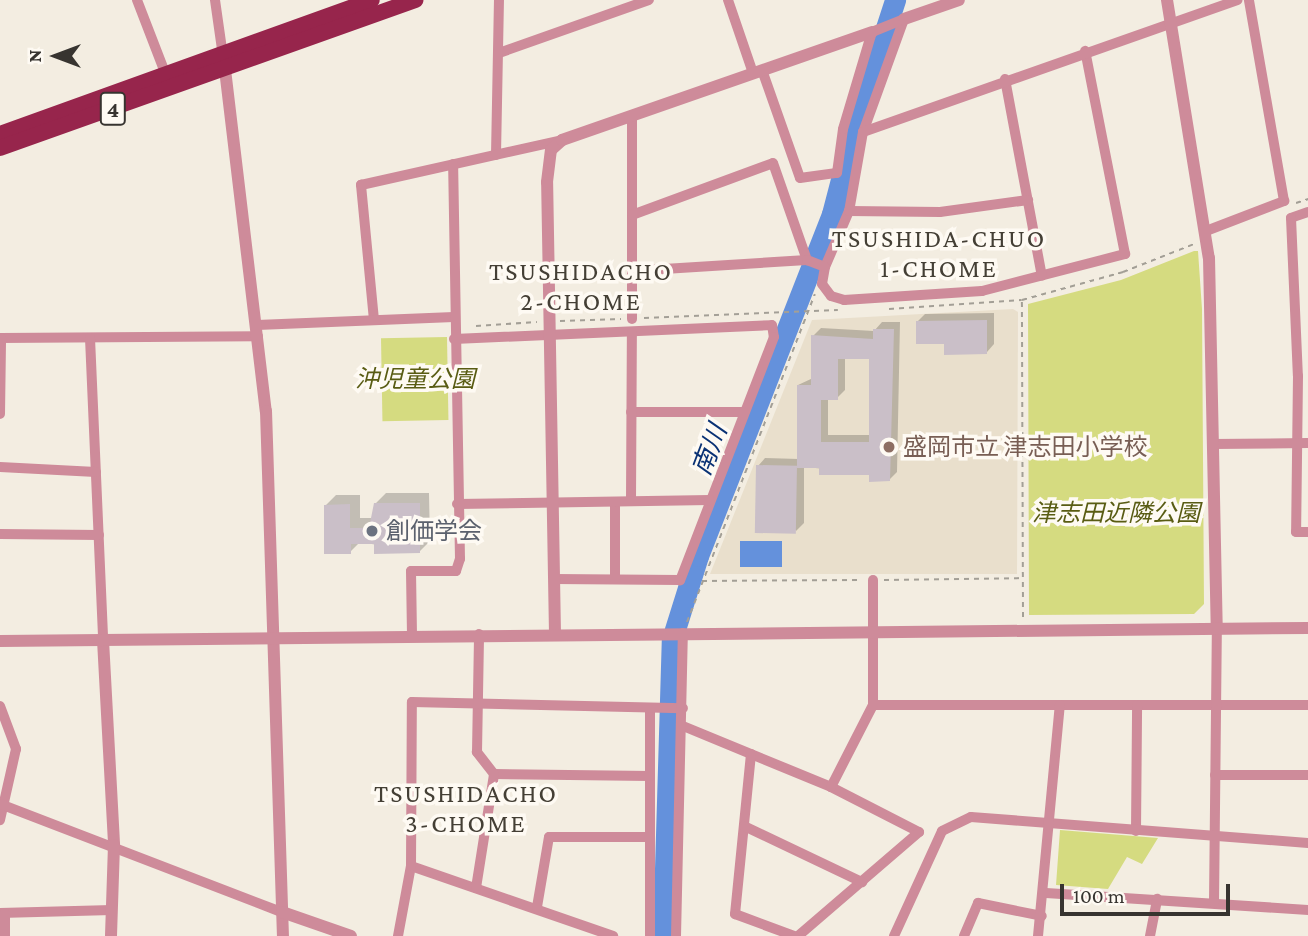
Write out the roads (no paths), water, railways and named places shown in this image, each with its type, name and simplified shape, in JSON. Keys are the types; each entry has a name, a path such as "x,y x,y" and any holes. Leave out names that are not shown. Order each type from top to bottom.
{"highway":[{"name":"4","path":"0,134 166,75 224,63 339,6 372,0"},
{"name":"4","path":"0,148 224,63 415,0"}],"street":[{"path":"136,0 166,75"},
{"path":"215,0 258,330 275,638 283,936"},
{"path":"496,155 499,0"},
{"path":"499,53 649,0"},
{"path":"728,0 800,178"},
{"path":"374,320 361,185 562,140 959,0"},
{"path":"1167,0 1206,236 1217,627 1214,902"},
{"path":"863,132 1005,79 1237,0"},
{"path":"1206,236 1284,201 1249,0"},
{"path":"904,19 863,132 849,211 823,266 822,284 831,296 844,300 982,291 1125,254 1085,51"},
{"path":"778,178 836,173 843,129 872,32"},
{"path":"1005,79 1042,276"},
{"path":"632,116 632,319"},
{"path":"555,634 547,182 551,150 562,140"},
{"path":"632,215 773,163 808,261"},
{"path":"412,635 411,571 456,571 453,164"},
{"path":"849,211 940,212 1028,200"},
{"path":"1308,212 1291,218 1303,376 1295,443 1296,532 1308,532"},
{"path":"632,271 808,261 823,266"},
{"path":"0,414 0,338 90,338 454,317"},
{"path":"454,339 772,325 774,337 680,580 554,579"},
{"path":"631,501 632,333"},
{"path":"90,338 114,845 111,936"},
{"path":"631,412 744,412"},
{"path":"1213,444 1308,443"},
{"path":"0,467 96,472"},
{"path":"457,504 710,500"},
{"path":"615,502 615,578"},
{"path":"0,534 99,535"},
{"path":"831,787 873,705 873,580"},
{"path":"0,641 479,634 1308,628"},
{"path":"676,936 683,726 683,633"},
{"path":"475,888 494,774 477,751 479,634"},
{"path":"398,936 411,866 412,702 683,708"},
{"path":"873,705 1308,705"},
{"path":"1038,936 1046,893 1060,705"},
{"path":"1136,831 1138,705"},
{"path":"0,706 16,749 0,820"},
{"path":"650,708 650,936"},
{"path":"683,726 751,754 831,787 919,832 796,936 735,914 751,754"},
{"path":"494,774 650,776"},
{"path":"1215,775 1308,775"},
{"path":"2,805 351,936"},
{"path":"894,936 942,831 971,817 1308,843"},
{"path":"744,825 862,882"},
{"path":"537,907 550,837 650,837"},
{"path":"411,866 537,907 613,936"},
{"path":"1046,893 1308,910"},
{"path":"1150,936 1157,899"},
{"path":"964,936 978,902 1042,916"},
{"path":"5,936 2,913 112,910"}],"water":[{"path":"740,541 782,541 782,567 740,567"}],"waterway":[{"name":"南川","path":"663,936 672,639 698,556 832,214 858,114 895,0"}],"place":[{"name":"盛岡市立 津志田小学校","path":"889,447"},
{"name":"創価学会","path":"372,531"}],"district":[{"name":"TSUSHIDA-CHUO 1-CHOME","path":"939,254"},
{"name":"TSUSHIDACHO 2-CHOME","path":"581,287"},
{"name":"TSUSHIDACHO 3-CHOME","path":"466,809"}],"park label":[{"name":"沖児童公園","path":"415,379"},
{"name":"津志田近隣公園","path":"1116,513"}]}
